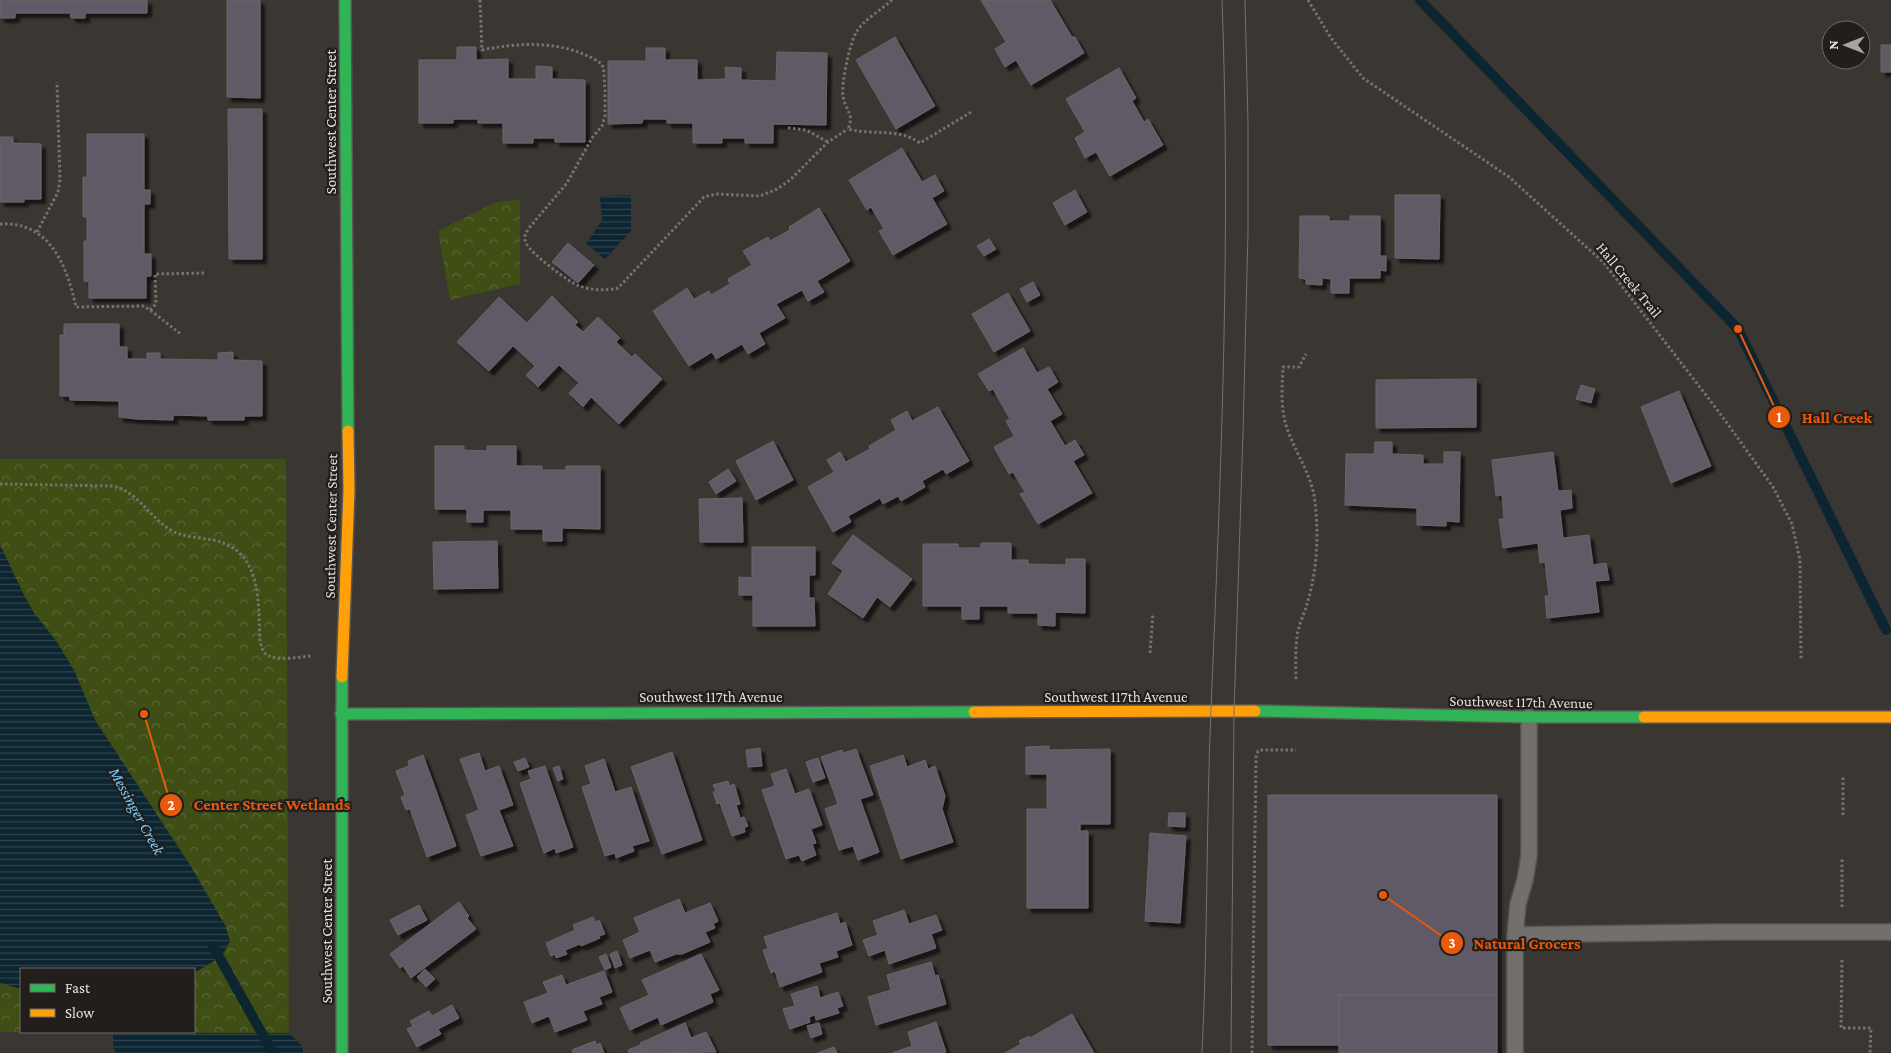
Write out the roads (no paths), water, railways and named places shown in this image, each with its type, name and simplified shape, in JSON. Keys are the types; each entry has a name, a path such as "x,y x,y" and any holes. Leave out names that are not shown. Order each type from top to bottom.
{"street":[{"name":"Southwest Center Street","path":"342,1053 341,714 349,490 346,363 345,0"},
{"name":"Southwest 117th Avenue","path":"341,714 948,711 1339,712 1529,717 1891,718"}],"lane":[{"path":"1516,1053 1515,935 1518,904 1529,856 1529,717"},
{"path":"1515,935 1891,932"}],"water":[{"path":"631,195 631,231 605,259 586,244 602,220 600,196"},
{"path":"0,545 26,599 57,642 75,672 95,720 190,865 225,925 230,941 222,956 195,972 195,968 20,968 20,989 0,983"},
{"path":"113,1033 289,1033 303,1047 303,1053 116,1053 113,1047"}],"waterway":[{"path":"1420,0 1738,329 1886,630"},
{"name":"Messinger Creek","path":"213,946 273,1053"}],"tram line":[{"path":"1202,1053 1209,752 1224,354 1225,89 1222,0"},
{"path":"1231,1053 1234,712 1248,232 1245,0"}],"place":[{"name":"Hall Creek","path":"1738,329"},
{"name":"Center Street Wetlands","path":"144,714"},
{"name":"Natural Grocers","path":"1383,895"}]}
